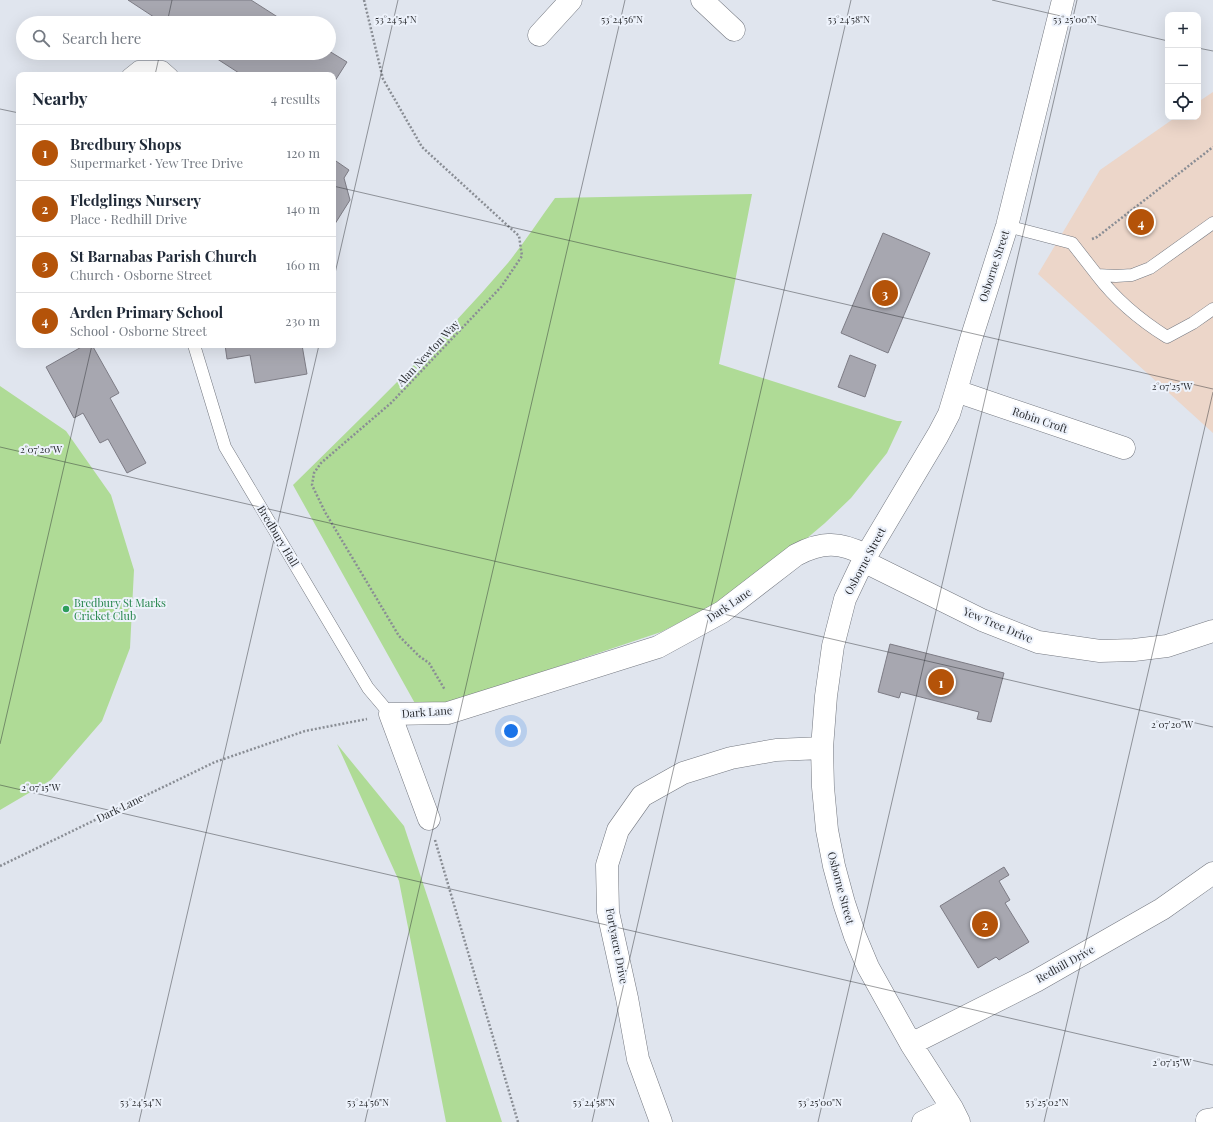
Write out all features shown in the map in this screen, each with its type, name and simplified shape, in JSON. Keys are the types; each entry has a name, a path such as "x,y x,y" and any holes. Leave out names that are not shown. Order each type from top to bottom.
{"street":[{"path":"538,34 571,0"},
{"path":"702,0 734,30"},
{"name":"Osborne Street","path":"956,1115 910,1044 868,967 855,936 844,903 834,866 827,830 823,787 822,748 826,696 833,646 844,599 864,558 938,435 949,414 1007,226 1063,0"},
{"name":"Robin Croft","path":"956,391 1124,448"},
{"name":"Dark Lane","path":"390,714 448,713 658,647 722,612 796,555 810,548 827,544 836,545 853,549 864,558"},
{"name":"Yew Tree Drive","path":"864,558 982,620 1038,642 1100,650 1134,650 1167,646 1197,638 1213,631"},
{"path":"390,714 429,819"},
{"name":"Fortyacre Drive","path":"660,1122 638,1059 627,998 608,912 607,866 618,830 642,796 683,773 739,756 776,750 822,748"},
{"name":"Redhill Drive","path":"910,1044 1036,981 1162,909 1213,873"},
{"path":"924,1122 956,1115"}],"lane":[{"path":"132,72 138,67 163,67 169,72"},
{"path":"1097,275 1132,275 1150,268 1213,223"},
{"path":"1007,226 1072,243 1107,288 1144,322 1166,337 1193,323 1213,309"},
{"name":"Bredbury Hall","path":"195,348 225,447 368,688 390,714"}],"path":[{"name":"Alan Newton Way","path":"364,0 383,79 422,147 519,236 522,256 501,287 391,403 321,463 314,473 312,485 325,512 399,636 419,656 429,663 437,674 446,690 448,713"},
{"path":"1072,243 1098,237 1213,147"},
{"name":"Dark Lane","path":"0,866 215,762 305,731 390,714"},
{"path":"429,819 518,1122"}],"shaded area":[{"path":"1213,92 1213,433 1038,274 1100,170 1172,120 1201,120 1201,100"}],"green space":[{"path":"752,194 719,364 897,421 902,421 887,453 851,498 825,523 799,545 729,597 661,632 545,671 490,698 417,707 293,485 402,377 482,293 507,264 555,198"},
{"name":"Bredbury St Marks Cricket Club","path":"0,386 66,431 111,495 134,570 130,648 102,721 51,780 0,810"},
{"path":"337,744 404,826 502,1122 446,1122 399,881"}],"building":[{"path":"128,0 251,0 276,16 152,16"},
{"path":"336,55 347,62 336,79 336,72 237,72 219,60 336,60"},
{"path":"336,161 349,170 344,178 350,200 336,222"},
{"path":"883,233 930,253 888,353 841,333"},
{"path":"80,348 94,348 119,393 110,398 146,463 127,473 108,439 100,443 83,413 74,418 46,367"},
{"path":"225,348 303,348 307,374 255,383 250,355 227,359"},
{"path":"850,355 876,365 865,397 838,387"},
{"path":"890,644 1004,673 991,722 977,719 979,712 901,692 899,698 878,692"},
{"path":"1004,867 1009,875 999,881 1010,900 1005,903 1029,942 999,960 996,957 978,968 940,906"}],"place":[{"name":"Arden Primary School","path":"1141,222"},
{"name":"St Barnabas Parish Church","path":"885,293"},
{"name":"Bredbury St Marks Cricket Club","path":"66,609"},
{"name":"Bredbury Shops","path":"941,682"},
{"name":"Fledglings Nursery","path":"985,924"}]}
